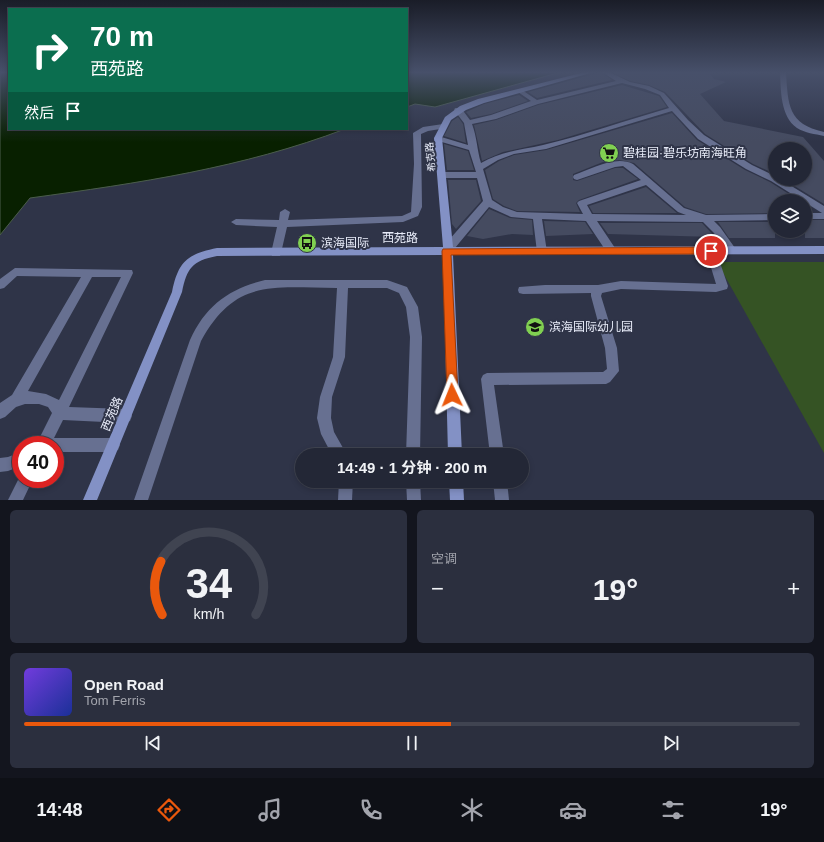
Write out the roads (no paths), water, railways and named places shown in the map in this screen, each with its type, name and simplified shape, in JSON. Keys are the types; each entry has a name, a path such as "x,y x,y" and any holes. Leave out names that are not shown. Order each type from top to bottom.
{"main road":[{"name":"希克路","path":"455,448 446,227 438,138 448,119 458,110 501,95"},
{"name":"西苑路","path":"90,500 177,292 180,274 187,264 195,257 217,252 824,250"},
{"path":"456,488 457,500"}],"street":[{"path":"527,95 536,102"},
{"path":"468,124 536,102 564,95"},
{"path":"663,95 673,109 701,137 824,210"},
{"path":"786,95 791,116 798,125 824,134"},
{"path":"442,175 480,172 495,158 513,152 543,147 673,109"},
{"path":"458,110 468,124 471,132 473,149 488,202 502,212 519,216 661,219 768,217"},
{"path":"236,222 283,224 409,218 415,214 417,207 417,133 426,129 443,126"},
{"path":"438,138 473,149"},
{"path":"577,178 614,164 624,163 630,166 681,210 705,218 717,230 731,251"},
{"path":"612,251 589,217 582,203 648,181"},
{"path":"446,251 488,202"},
{"path":"276,252 285,212"},
{"path":"538,216 542,252"},
{"path":"812,216 824,216"},
{"path":"523,290 545,288 598,289 621,285 716,288 723,286 716,270 711,251"},
{"path":"0,285 15,272 128,273 48,436"},
{"path":"17,399 89,273"},
{"path":"141,500 196,340 204,324 214,312 238,294 265,284 387,284 403,290 412,307 416,337 413,448"},
{"path":"336,448 328,434 324,418 326,397 339,357 341,307 344,284"},
{"path":"495,448 487,379 606,378 614,371 611,348 596,296 598,289"},
{"path":"0,412 6,405 17,399 27,397 46,400 53,403 59,413"},
{"path":"59,413 125,416"},
{"path":"64,445 113,445"},
{"path":"0,465 12,462"},
{"path":"15,500 21,488"},
{"path":"345,500 346,488"},
{"path":"413,488 414,500"},
{"path":"501,488 502,500"}],"place":[{"name":"碧桂园·碧乐坊南海旺角","path":"609,153"},
{"name":"滨海国际","path":"307,243"},
{"name":"滨海国际幼儿园","path":"535,327"}]}
